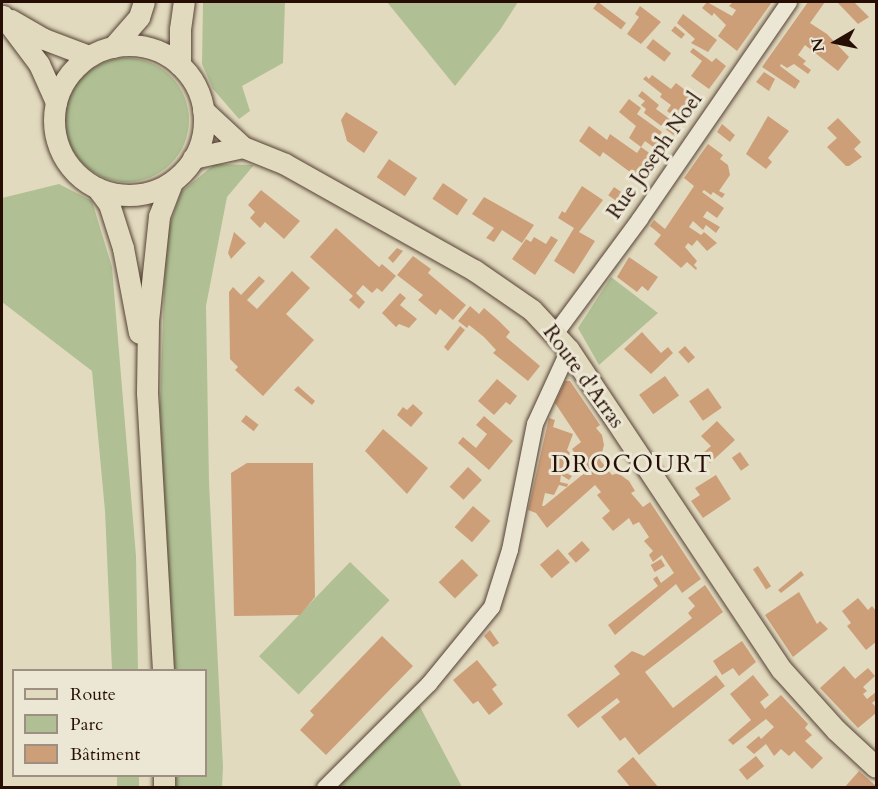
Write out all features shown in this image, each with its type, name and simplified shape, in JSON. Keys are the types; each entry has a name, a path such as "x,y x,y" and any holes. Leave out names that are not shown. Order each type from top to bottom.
{"main road":[{"path":"144,2 139,17 113,46 89,56 70,73 56,102 54,122 59,147 78,176 97,188 131,195 157,190 172,182"},
{"path":"180,65 180,29 184,2"},
{"path":"2,15 44,39 89,56"},
{"path":"2,15 39,64 56,102"},
{"path":"113,46 148,48 180,65 195,85 203,110 202,135 193,158 172,182 159,216 151,288 147,393"},
{"name":"Route d'Arras","path":"203,110 243,147 285,164 474,270 532,310 569,350 782,670 837,730 876,766"},
{"path":"193,158 243,147"},
{"path":"97,188 109,204 123,248 136,311 147,393 163,669"}],"street":[{"name":"Rue Joseph Noel","path":"555,333 640,219 789,2"},
{"path":"325,788 429,684 492,607 510,550 535,424 569,350"}],"green space":[{"path":"203,2 285,2 283,63 242,86 250,111 239,119 213,89 202,64"},
{"path":"387,2 518,2 500,30 455,86"},
{"path":"127,58 151,63 171,76 184,96 189,120 184,144 171,164 151,177 127,182 103,177 83,164 70,144 65,120 70,96 83,76 103,63"},
{"path":"215,164 254,165 227,197 206,306 209,482 223,767 222,787 176,787 175,777 207,777 207,669 171,669 160,408 166,236 181,192"},
{"path":"59,184 92,201 112,267 136,556 138,669 112,669 105,511 92,371 2,302 2,198"},
{"path":"611,277 658,313 599,365 578,328"},
{"path":"350,562 390,600 299,694 259,656"},
{"path":"417,701 462,787 335,788"},
{"path":"117,777 139,777 139,787 117,787"}],"building":[{"path":"598,2 626,23 621,29 593,8"},
{"path":"707,2 732,16 736,10 729,6 733,2 772,2 737,51 718,36 726,25 714,13 712,16 702,8"},
{"path":"808,2 825,2 810,23 827,34 849,57 838,71 805,45 798,55 806,61 803,64 811,70 808,74 794,64 787,68 781,64 780,66 800,81 795,89 762,67"},
{"path":"837,2 854,2 869,17 858,24"},
{"path":"640,6 661,22 641,44 627,34 639,17 635,14"},
{"path":"683,14 717,40 708,52 691,43 695,39 677,23"},
{"path":"675,26 685,34 681,39 671,31"},
{"path":"653,39 671,53 664,62 646,48"},
{"path":"693,48 712,62 716,58 726,66 709,89 691,76 702,61 690,52"},
{"path":"764,72 775,79 769,91 756,82"},
{"path":"652,75 671,89 676,83 701,102 685,125 667,111 671,105 660,97 662,94 643,79 646,76 649,79"},
{"path":"642,91 659,105 656,109 682,128 676,137 644,113 646,109 641,105 645,101 638,96"},
{"path":"629,99 641,108 637,114 662,132 656,140 664,147 660,152 645,141 641,147 629,138 636,126 619,112"},
{"path":"346,112 378,132 364,153 347,141 341,120"},
{"path":"768,116 789,131 768,158 772,162 766,169 746,154"},
{"path":"838,118 861,142 854,149 862,157 849,166 846,166 827,147 837,138 827,128"},
{"path":"722,124 735,135 730,142 717,132"},
{"path":"589,126 607,140 610,134 637,153 641,147 659,160 647,178 638,171 634,175 603,152 600,157 579,141"},
{"path":"708,144 723,155 720,159 728,165 730,175 719,191 725,194 722,198 713,192 711,195 704,190 702,192 724,208 717,218 707,211 703,217 720,227 716,233 706,225 703,230 693,221 689,227 701,235 704,232 717,243 707,251 697,240 692,246 688,243 685,247 697,261 694,265 697,268 696,270 687,262 681,268 654,244 661,235 650,226 654,220 665,229 694,186 684,178"},
{"path":"389,159 417,178 405,196 377,177"},
{"path":"443,183 468,200 457,216 432,199"},
{"path":"582,186 603,200 579,232 595,241 574,274 554,261 574,228 558,218 562,211 565,213"},
{"path":"614,187 631,199 625,207 608,195"},
{"path":"261,190 300,221 284,239 265,222 260,228 250,218 255,212 248,205"},
{"path":"484,197 534,225 522,243 502,230 494,242 486,238 494,228 472,214"},
{"path":"336,228 379,267 382,264 396,276 382,292 377,288 372,293 363,285 356,293 365,302 359,309 349,300 353,296 310,257"},
{"path":"234,232 246,243 231,259 228,253"},
{"path":"551,236 558,240 535,275 512,259 526,239 531,242 534,237 546,244"},
{"path":"397,248 403,251 393,263 388,258"},
{"path":"413,256 431,269 428,273 466,305 453,320 440,309 436,315 418,300 423,295 397,275"},
{"path":"629,257 658,277 648,291 642,286 637,292 617,277"},
{"path":"292,271 310,288 286,314 314,340 263,396 235,370 238,367 230,359 229,292 233,287 241,295 259,276 265,281 247,300 257,309"},
{"path":"400,293 406,298 400,305 417,319 409,328 399,324 396,327 382,313"},
{"path":"470,306 479,314 484,308 510,332 506,337 540,366 528,381 493,353 496,350 484,337 469,325 467,328 458,321"},
{"path":"460,326 465,330 448,351 444,347"},
{"path":"642,332 661,353 668,347 673,353 651,374 624,349"},
{"path":"685,346 695,357 688,363 678,352"},
{"path":"665,376 679,395 653,414 639,395"},
{"path":"497,379 517,396 510,405 506,402 494,415 478,401"},
{"path":"565,381 570,381 600,425 596,428 602,435 604,445 600,460 612,475 618,473 629,481 635,491 631,493 643,507 650,502 701,579 682,593 676,584 615,635 608,625 658,586 653,579 657,576 661,583 674,573 662,555 653,562 649,555 653,551 644,541 649,537 639,522 633,525 629,518 613,531 602,518 610,511 597,495 601,492 595,485 547,528 536,513 528,510 549,418 555,420 553,427 573,434 567,450 577,460 574,463 566,453 562,471 572,476 569,480 561,475 560,482 568,484 567,487 559,485 554,495 545,493 542,506 544,506 587,471 572,449 581,442 555,403"},
{"path":"298,386 315,401 312,405 294,390"},
{"path":"708,388 722,408 703,421 689,401"},
{"path":"413,404 423,413 411,427 397,415 403,407 407,410"},
{"path":"246,415 259,425 254,431 241,421"},
{"path":"484,416 513,441 489,470 458,443 463,437 476,448 487,434 476,425"},
{"path":"717,421 735,440 710,463 702,454 711,446 701,436"},
{"path":"383,429 428,468 407,494 365,451"},
{"path":"740,452 749,465 741,471 732,458"},
{"path":"247,463 313,463 315,597 300,615 234,616 231,473"},
{"path":"468,467 482,480 463,500 450,487"},
{"path":"716,475 731,499 703,518 691,501 700,495 695,488"},
{"path":"473,506 490,521 472,542 455,527"},
{"path":"582,541 590,550 576,563 568,554"},
{"path":"558,549 570,563 552,578 540,565"},
{"path":"462,559 478,575 455,599 439,582"},
{"path":"661,559 665,566 655,572 651,565"},
{"path":"758,566 771,586 766,589 753,569"},
{"path":"801,571 804,575 781,593 778,590"},
{"path":"705,585 723,612 645,672 673,708 716,675 725,686 639,755 625,737 620,741 601,717 620,702 617,698 578,728 567,715 620,674 614,666 632,651 644,656 692,618 688,613 695,606 688,598"},
{"path":"799,592 817,624 820,621 828,629 793,657 765,615"},
{"path":"858,598 868,610 872,606 876,611 876,642 866,650 847,626 851,623 842,611"},
{"path":"490,630 499,643 493,647 484,636"},
{"path":"382,636 413,666 326,755 300,730 314,715 310,711"},
{"path":"742,641 756,662 739,676 733,668 722,675 713,661"},
{"path":"477,660 497,685 492,689 503,704 489,715 478,701 473,704 453,680"},
{"path":"844,666 855,679 868,668 875,676 863,687 867,691 863,694 867,699 876,692 876,700 872,703 876,707 876,713 858,728 820,688"},
{"path":"753,675 769,695 760,702 765,709 781,695 808,724 805,728 812,735 805,741 823,758 812,769 794,751 789,756 781,749 774,756 766,744 754,754 746,747 759,736 761,739 774,727 766,719 733,745 728,740 751,720 730,694"},
{"path":"756,756 764,766 747,780 739,770"},
{"path":"633,757 659,788 631,788 617,771"},
{"path":"859,771 876,786 876,788 844,788"}],"district":[{"name":"DROCOURT","path":"632,465"}]}
